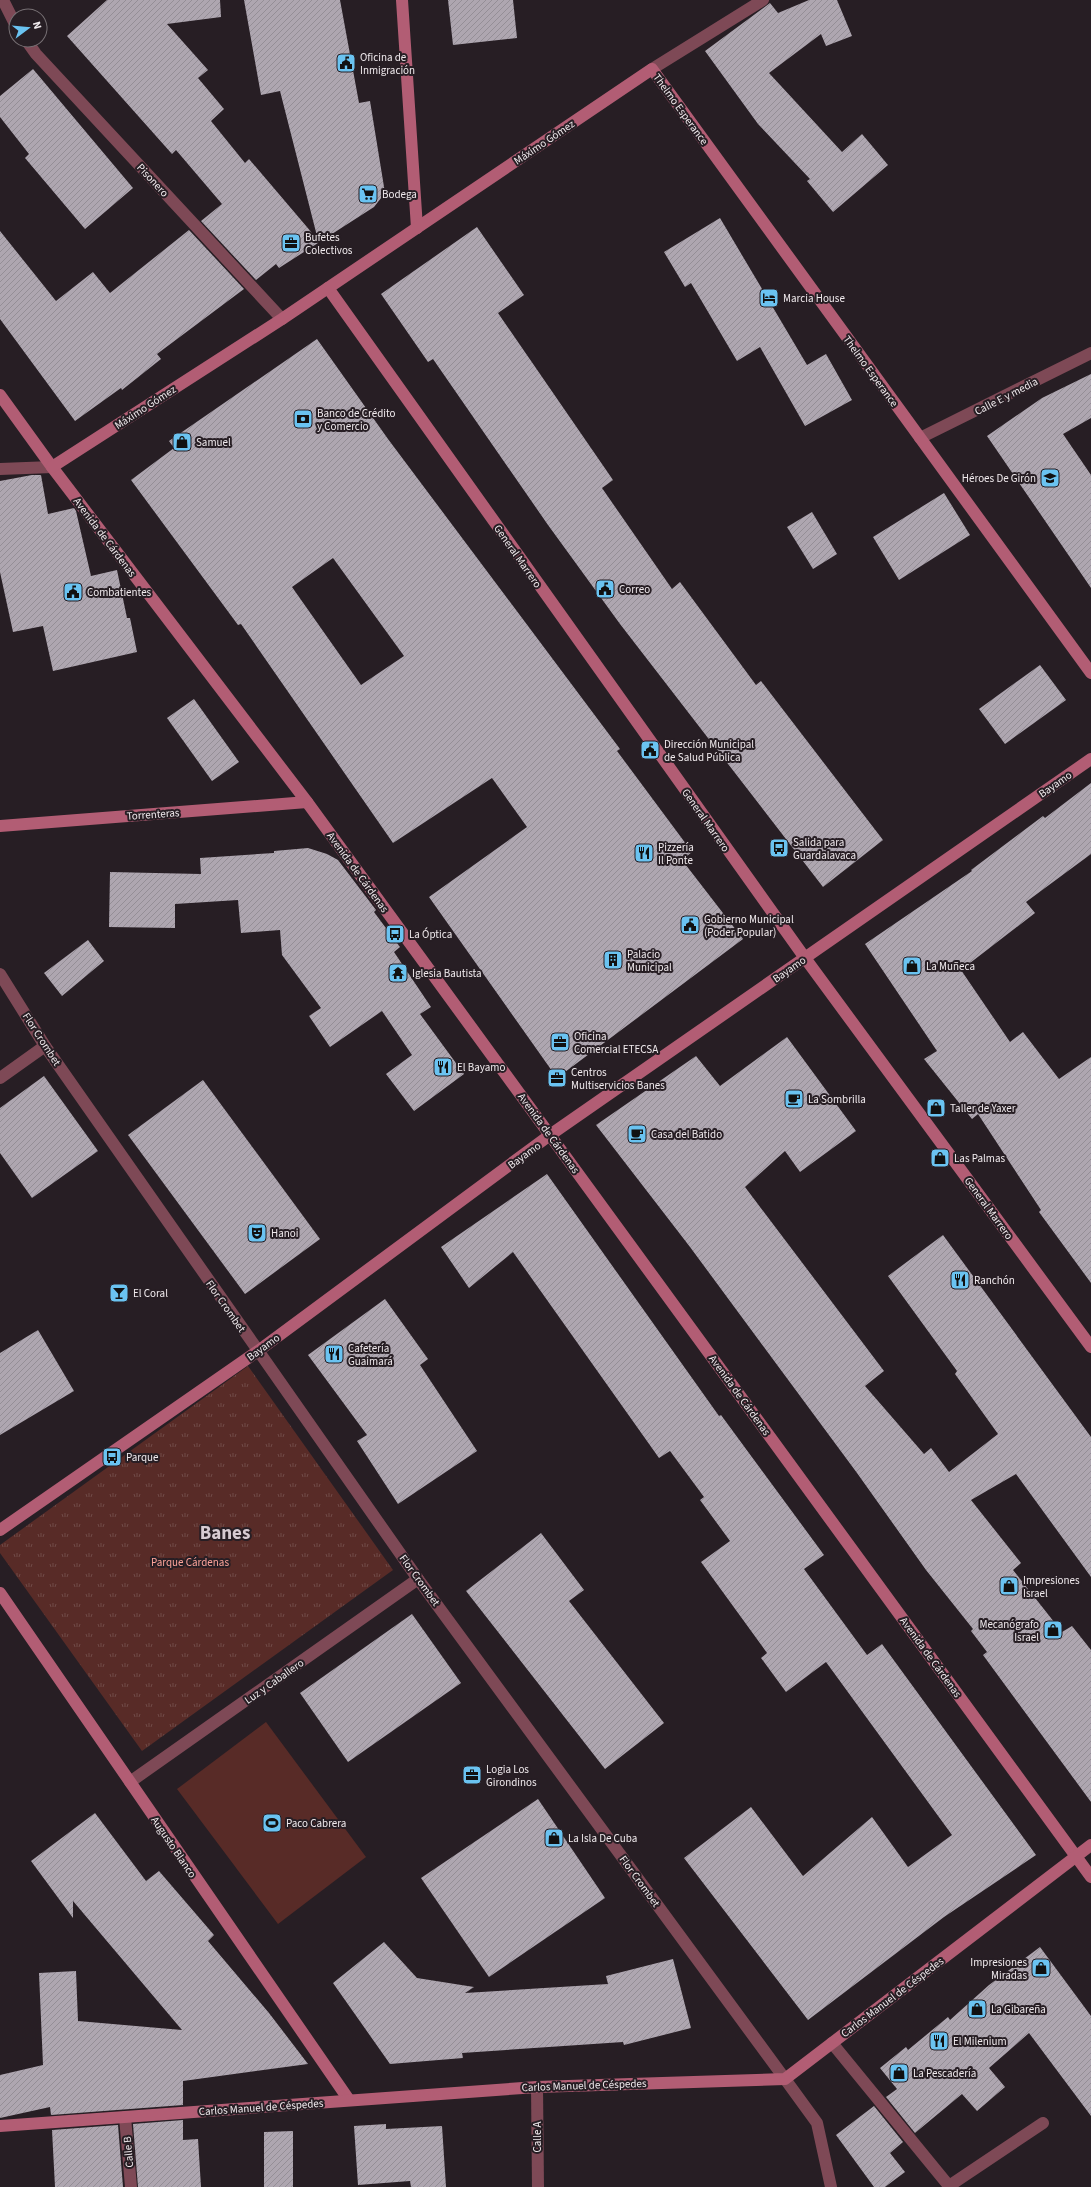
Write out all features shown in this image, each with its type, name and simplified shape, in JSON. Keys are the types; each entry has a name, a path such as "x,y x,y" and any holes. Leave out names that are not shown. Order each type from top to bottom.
{"main road":[{"path":"402,0 417,228"},
{"name":"Máximo Gómez","path":"52,467 282,319 652,69"},
{"name":"Thelmo Esperance","path":"652,69 1091,673"},
{"name":"General Marrero","path":"328,288 805,958 1091,1347"},
{"name":"Avenida de Cárdenas","path":"0,395 52,467 307,802 1091,1877"},
{"name":"Bayamo","path":"0,1530 258,1351 550,1135 1091,758"},
{"name":"Torrenteras","path":"0,826 307,802"},
{"name":"Augusto Blanco","path":"0,1593 349,2100"},
{"name":"Carlos Manuel de Céspedes","path":"0,2126 537,2087 785,2079 1091,1845"}],"street":[{"path":"3,0 8,10"},
{"name":"Máximo Gómez","path":"652,69 763,0"},
{"name":"Pisonero","path":"33,48 282,319"},
{"name":"Calle E y media","path":"920,438 1091,353"},
{"path":"0,469 52,467"},
{"name":"Flor Crombet","path":"0,974 45,1046 418,1579 817,2123 831,2187"},
{"path":"0,1078 45,1046"},
{"name":"Luz y Caballero","path":"130,1782 418,1579"},
{"path":"832,2043 950,2187 1043,2123"},
{"name":"Calle A","path":"537,2087 538,2187"},
{"name":"Calle B","path":"125,2117 131,2187"}],"green space":[{"name":"Parque Cárdenas","path":"248,1366 393,1570 142,1751 0,1553 0,1545"},
{"name":"Paco Cabrera","path":"266,1722 366,1857 278,1924 177,1789"}],"building":[{"path":"107,0 220,0 221,17 167,24 208,70 198,78 224,109 211,121 245,163 249,159 318,240 280,91 261,95 244,0 340,0 359,103 370,101 385,193 374,207 279,268 276,264 256,280 201,221 222,204 176,150 172,154 67,36"},
{"path":"448,0 513,0 517,38 453,45"},
{"path":"809,0 837,0 852,36 826,46 821,34 769,73 842,152 862,134 888,165 833,212 807,181 810,179 758,124 705,51 770,3 778,13"},
{"path":"33,69 133,188 85,229 25,158 29,154 0,117 0,96"},
{"path":"720,218 807,365 826,354 852,400 805,426 760,347 737,361 691,283 685,287 664,252"},
{"path":"477,227 524,295 498,313 613,480 602,488 672,589 680,582 756,685 761,681 883,840 823,887 620,624 548,525 433,359 428,362 381,294"},
{"path":"189,230 244,289 157,354 161,359 122,390 121,388 75,421 0,319 0,231 56,301 93,272 110,293"},
{"path":"317,339 388,439 620,749 617,751 692,852 682,860 743,939 557,1078 429,897 527,827 492,778 393,843 241,624 238,625 131,480 174,448 169,441","holes":["333,558 404,656 361,685 292,587"]},
{"name":"Héroes De Girón","path":"1091,374 1091,418 1063,434 1091,475 1091,588 987,436 1042,398"},
{"path":"32,475 41,475 48,514 74,508 76,511 91,576 117,570 127,618 130,618 137,652 53,671 43,626 13,632 0,572 0,481"},
{"path":"944,493 970,535 899,580 873,537"},
{"path":"812,512 837,554 813,569 787,527"},
{"path":"1040,665 1066,700 1005,744 979,709"},
{"path":"194,699 239,762 212,781 167,718"},
{"path":"1091,783 1091,854 1026,902 1035,913 961,970 1010,1042 1023,1032 1059,1079 1091,1057 1091,1283 1039,1212 1041,1210 978,1114 972,1119 924,1059 937,1051 865,944 972,871 971,870 1043,816 1045,818"},
{"path":"308,848 327,854 338,860 376,910 374,912 400,947 394,952 431,1007 420,1014 464,1074 414,1111 386,1074 412,1055 382,1011 330,1047 309,1016 321,1008 282,955 280,930 241,933 238,900 175,904 175,928 109,927 110,872 201,874 200,858 274,853 274,851"},
{"path":"88,940 104,961 62,996 44,973"},
{"path":"787,1037 856,1131 800,1172 785,1151 745,1187 884,1371 865,1386 924,1454 931,1448 949,1472 998,1434 955,1374 957,1371 888,1276 943,1235 1091,1437 1091,1577 1016,1474 971,1500 1021,1563 1013,1570 1062,1632 1072,1626 1091,1650 1091,1802 983,1655 987,1652 971,1631 973,1629 926,1570 857,1473 690,1247 596,1125 696,1056 720,1086"},
{"path":"44,1076 98,1151 32,1198 0,1153 0,1108"},
{"path":"203,1080 320,1239 245,1294 128,1135"},
{"path":"547,1174 719,1416 721,1415 824,1555 804,1569 867,1655 882,1644 1036,1855 944,1917 808,2020 684,1858 751,1807 803,1876 872,1817 908,1867 952,1835 826,1662 786,1692 761,1658 767,1653 701,1562 730,1541 700,1500 704,1497 670,1451 659,1458 513,1252 469,1288 441,1247"},
{"path":"385,1299 428,1359 420,1365 477,1451 398,1504 357,1441 367,1435 308,1355"},
{"path":"38,1330 74,1391 0,1435 0,1353"},
{"path":"541,1533 584,1590 569,1601 664,1723 605,1769 466,1591"},
{"path":"412,1614 461,1683 348,1762 300,1693"},
{"path":"538,1799 605,1898 489,1977 421,1878"},
{"path":"95,1813 146,1881 159,1871 214,1935 208,1941 269,2013 308,2064 183,2081 183,2105 51,2115 50,2107 0,2118 0,2075 43,2065 39,1973 76,1971 78,2021 182,2030 73,1901 73,1918 31,1861"},
{"path":"384,1942 417,1978 474,1987 465,1993 608,1984 606,1976 673,1959 691,2028 624,2045 623,2042 462,2053 463,2058 390,2064 333,1983"},
{"path":"1040,1947 1091,2016 1091,2116 1029,2033 989,2068 1005,2087 977,2111 962,2094 915,2133 886,2097 897,2089 880,2068 906,2047 908,2050 948,2017 950,2020 989,1985"},
{"path":"874,2106 903,2142 890,2153 905,2172 885,2187 874,2187 836,2135"},
{"path":"183,2120 183,2140 198,2139 201,2187 138,2187 133,2124"},
{"path":"386,2124 386,2129 442,2126 446,2187 411,2187 410,2181 358,2185 354,2126"},
{"path":"118,2125 123,2187 55,2187 52,2130"},
{"path":"293,2131 293,2187 264,2187 264,2132"}],"place":[{"name":"Oficina de Inmigración","path":"346,63"},
{"name":"Bodega","path":"368,194"},
{"name":"Bufetes Colectivos","path":"291,243"},
{"name":"Marcia House","path":"769,298"},
{"name":"Banco de Crédito y Comercio","path":"303,419"},
{"name":"Samuel","path":"182,442"},
{"name":"Héroes De Girón","path":"1050,478"},
{"name":"Correo","path":"605,589"},
{"name":"Combatientes","path":"73,592"},
{"name":"Dirección Municipal de Salud Pública","path":"650,750"},
{"name":"Salida para Guardalavaca","path":"779,848"},
{"name":"Pizzería Il Ponte","path":"644,853"},
{"name":"Gobierno Municipal (Poder Popular)","path":"690,925"},
{"name":"La Óptica","path":"395,934"},
{"name":"Palacio Municipal","path":"613,960"},
{"name":"La Muñeca","path":"912,966"},
{"name":"Iglesia Bautista","path":"398,973"},
{"name":"Oficina Comercial ETECSA","path":"560,1042"},
{"name":"El Bayamo","path":"443,1067"},
{"name":"Centros Multiservicios Banes","path":"557,1078"},
{"name":"La Sombrilla","path":"794,1099"},
{"name":"Taller de Yaxer","path":"936,1108"},
{"name":"Casa del Batido","path":"637,1134"},
{"name":"Las Palmas","path":"940,1158"},
{"name":"Hanoi","path":"257,1233"},
{"name":"Ranchón","path":"960,1280"},
{"name":"El Coral","path":"119,1293"},
{"name":"Cafetería Guaimará","path":"334,1354"},
{"name":"Parque","path":"112,1457"},
{"name":"Impresiones Israel","path":"1009,1586"},
{"name":"Mecanógrafo Israel","path":"1053,1630"},
{"name":"Logia Los Girondinos","path":"472,1775"},
{"name":"Paco Cabrera","path":"272,1823"},
{"name":"La Isla De Cuba","path":"554,1838"},
{"name":"Impresiones Miradas","path":"1041,1968"},
{"name":"La Gibareña","path":"977,2009"},
{"name":"El Milenium","path":"939,2041"},
{"name":"La Pescadería","path":"899,2073"}],"district":[{"name":"Banes","path":"225,1532"}]}
